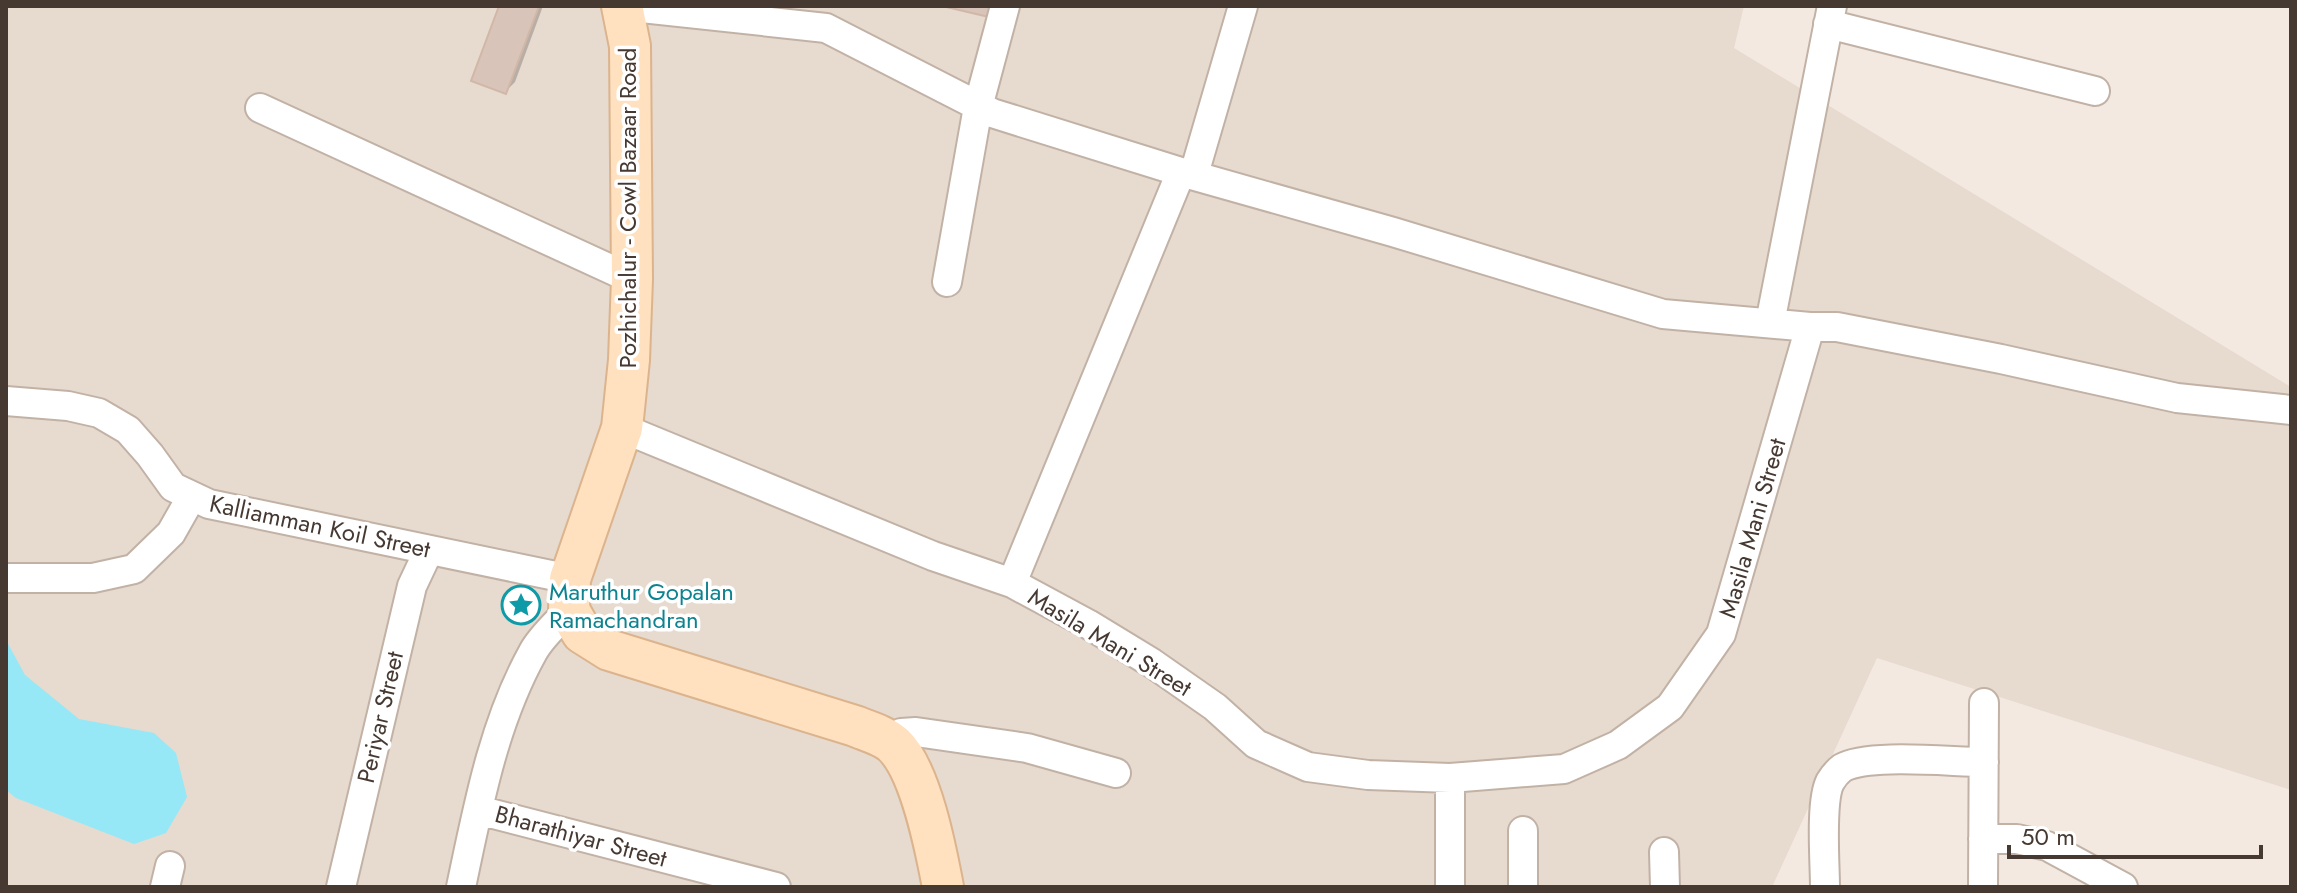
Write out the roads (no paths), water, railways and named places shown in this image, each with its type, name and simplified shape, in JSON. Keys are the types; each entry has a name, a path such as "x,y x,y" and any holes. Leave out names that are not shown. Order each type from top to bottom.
{"street":[{"path":"623,6 828,17 992,113 1663,314 1837,327 2177,398 2291,410"},
{"name":"Pozhichalur - Cowl Bazaar Road","path":"570,595 622,428 629,360 632,279 630,46 623,6"},
{"path":"947,282 978,107 1005,6"},
{"path":"1012,583 1188,173 1243,6"},
{"path":"1770,323 1830,15 2095,91"},
{"path":"260,108 632,279"},
{"name":"Masila Mani Street","path":"622,428 933,556 1012,583 1152,663 1215,707 1256,744 1308,767 1368,775 1450,778 1564,769 1618,745 1670,707 1721,634 1810,327"},
{"name":"Kalliamman Koil Street","path":"6,401 68,406 99,413 128,430 173,487 209,504 429,550 570,595"},
{"path":"6,578 93,578 134,569 171,533 192,496"},
{"name":"Periyar Street","path":"341,887 412,586 429,550"},
{"path":"570,595 582,633 609,650 855,726 893,743 908,764 932,830 943,887"},
{"path":"461,887 478,810 506,710 534,649 570,595"},
{"path":"1983,887 1984,703"},
{"path":"887,741 901,733 916,732 1027,748 1116,773"},
{"path":"1825,887 1828,785 1840,769 1856,763 1881,760 1984,762"},
{"path":"1450,778 1450,887"},
{"name":"Bharathiyar Street","path":"478,810 776,887"},
{"path":"1523,831 1523,887"},
{"path":"1983,839 2017,839 2047,846 2123,887"},
{"path":"1664,852 1665,887"}],"water":[{"path":"6,640 25,675 79,719 154,733 176,753 187,797 166,833 134,844 16,798 6,790"}],"place":[{"name":"Maruthur Gopalan Ramachandran","path":"521,605"}]}
